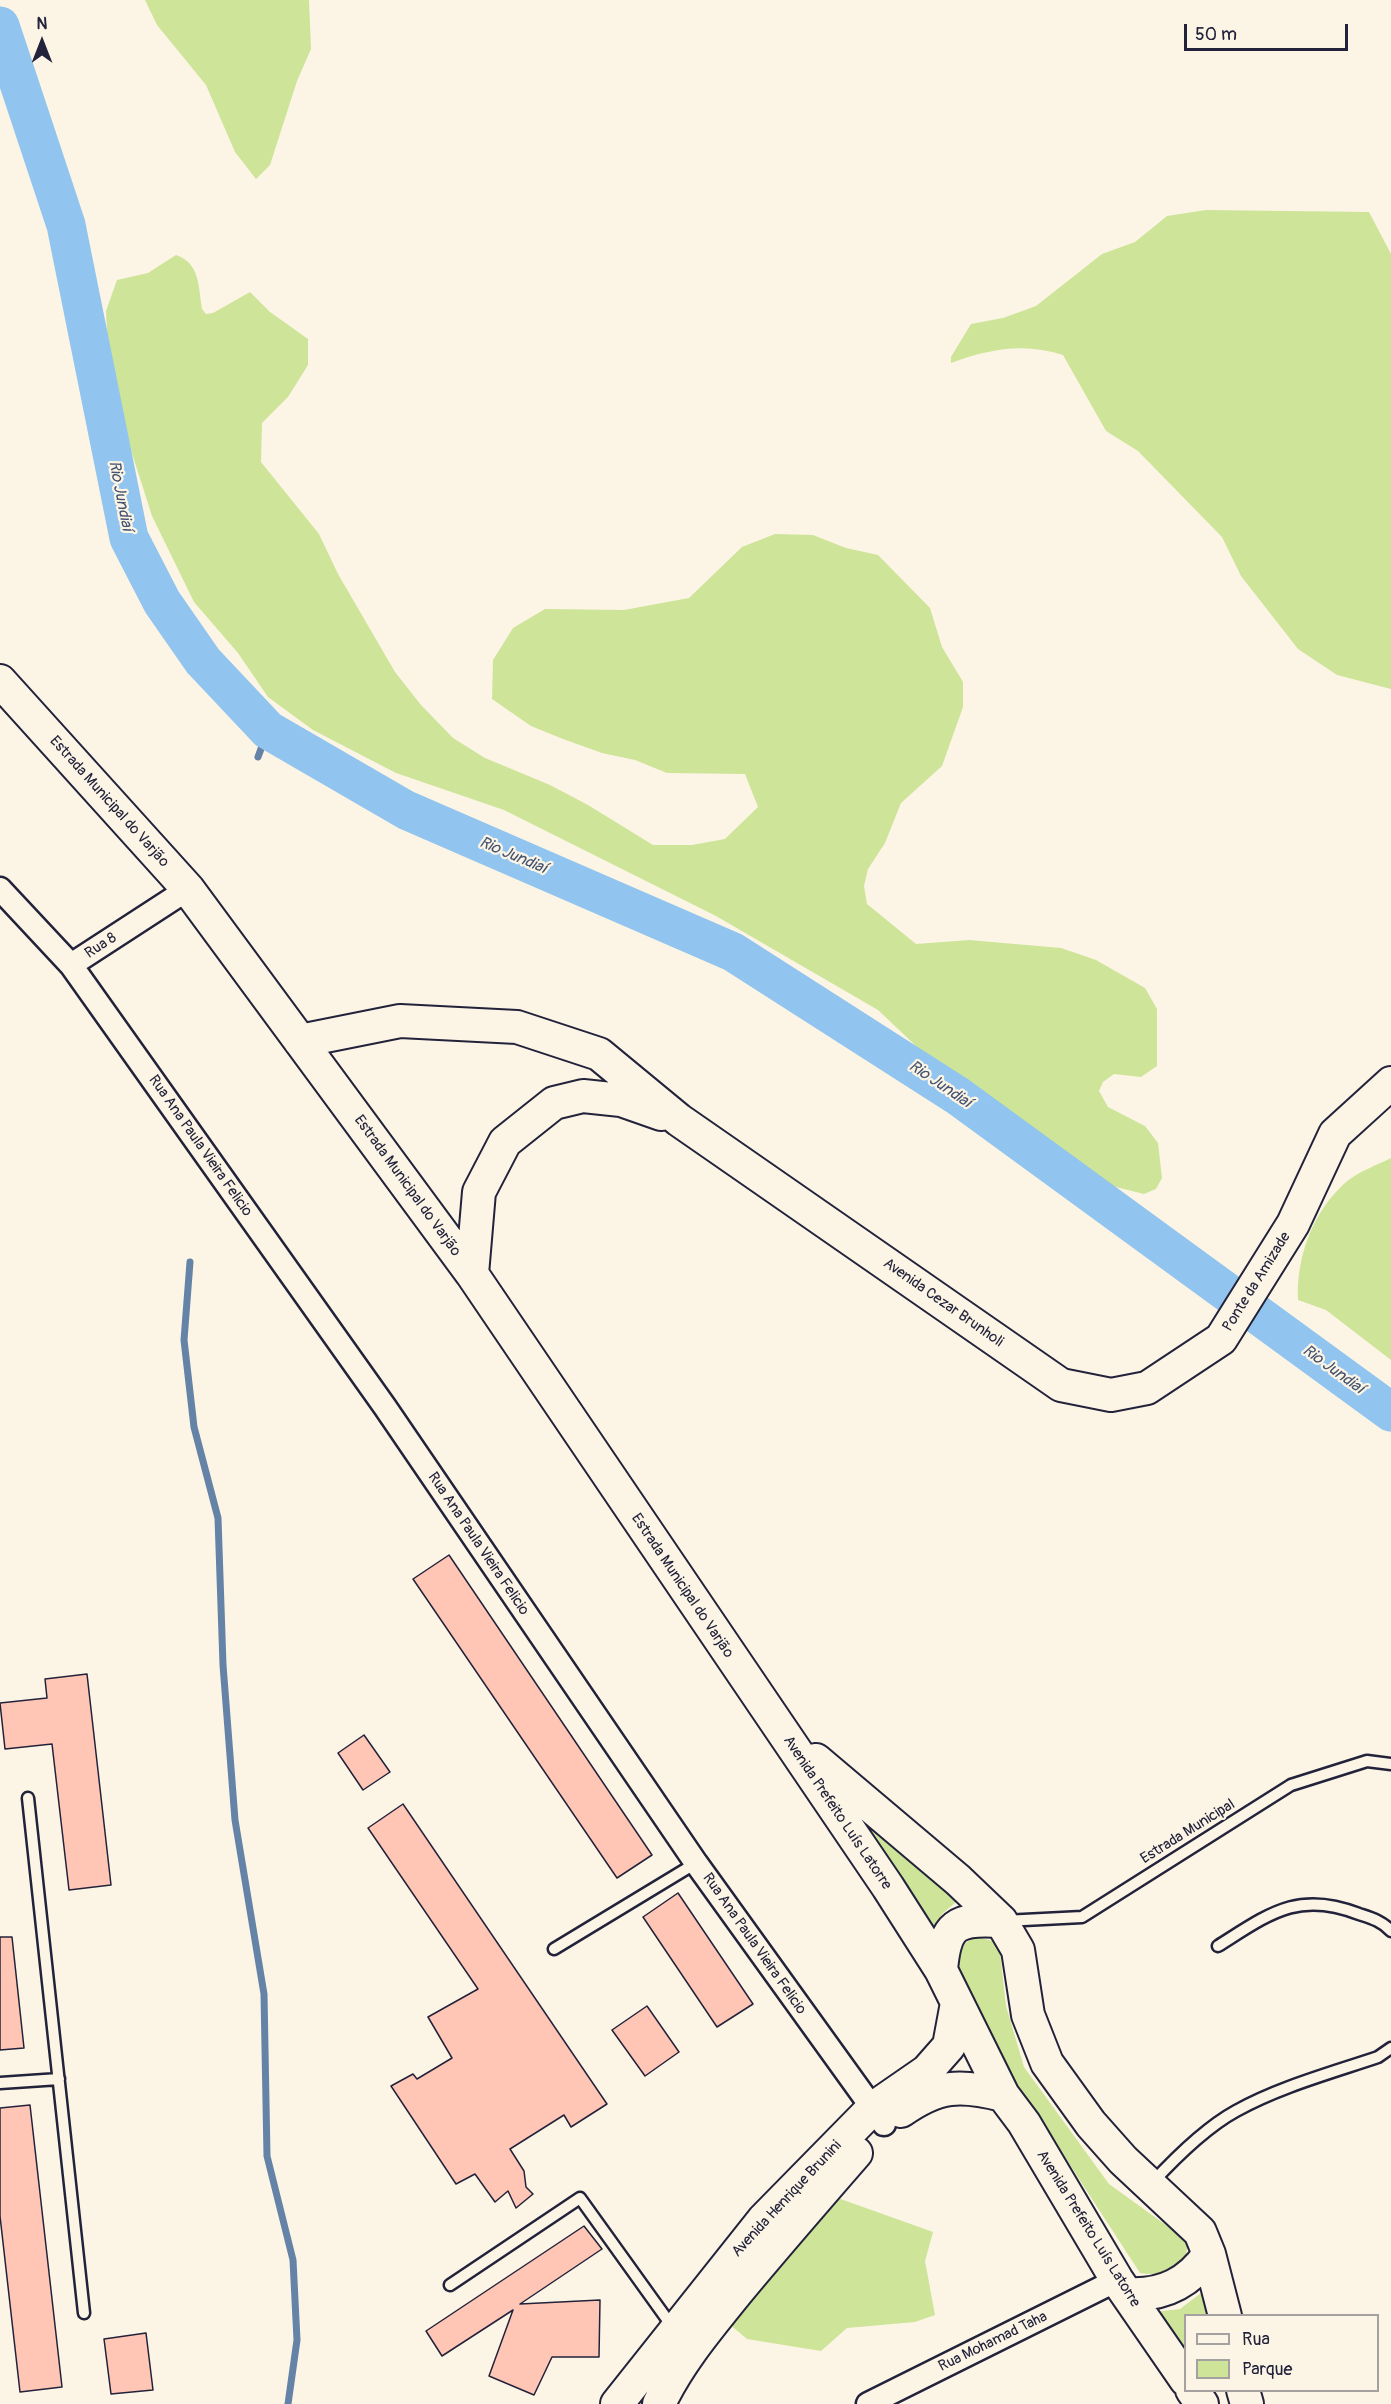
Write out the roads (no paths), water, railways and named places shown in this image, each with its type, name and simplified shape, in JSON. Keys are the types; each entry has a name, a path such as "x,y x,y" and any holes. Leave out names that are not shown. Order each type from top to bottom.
{"main road":[{"name":"Estrada Municipal do Varjão","path":"0,681 188,889 472,1274 774,1721"},
{"name":"Avenida Cezar Brunholi","path":"300,1041 400,1021 517,1028 598,1054 680,1120 1061,1384 1111,1395 1147,1388 1221,1339"},
{"name":"Ponte da Amizade","path":"1221,1339 1293,1224 1335,1134 1391,1083"},
{"name":"Avenida Cezar Brunholi","path":"472,1274 479,1192 505,1142 554,1103 583,1096 621,1100 680,1120"},
{"name":"Avenida Prefeito Luís Latorre","path":"774,1721 837,1780 958,1880 1001,1921 1018,1950 1028,2015 1047,2063 1091,2124 1150,2185 1200,2232 1209,2254 1224,2314"},
{"name":"Avenida Prefeito Luís Latorre","path":"774,1721 888,1887 941,1970 1003,2095 1024,2123 1123,2287 1184,2378"},
{"path":"941,1970 944,1943 956,1926 973,1919 1001,1921"},
{"name":"Avenida Henrique Brunini","path":"617,2404 674,2329 764,2219 927,2071 948,2046 957,2004"},
{"name":"Avenida Henrique Brunini","path":"659,2404 670,2380 694,2344 878,2117 939,2090 984,2090 1003,2095"},
{"path":"1123,2287 1152,2294 1174,2287 1200,2268 1209,2254"},
{"path":"1193,2392 1202,2404"}],"street":[{"name":"Rua 8","path":"0,889 71,965 188,889"},
{"name":"Rua Ana Paula Vieira Felicio","path":"71,965 392,1417 696,1863 878,2117"},
{"name":"Rua Mohamad Taha","path":"868,2404 1123,2287"}],"lane":[{"name":"Estrada Municipal","path":"1001,1921 1082,1917 1291,1785 1367,1761 1391,1764"},
{"path":"28,1798 84,2313"},
{"path":"554,1949 696,1863"},
{"path":"1218,1946 1282,1908 1313,1902 1339,1906 1385,1924 1391,1931"},
{"path":"1150,2185 1176,2157 1234,2112 1257,2100 1378,2056 1391,2048"},
{"path":"0,2083 59,2079"},
{"path":"450,2285 580,2198 674,2329"}],"waterway":[{"name":"Rio Jundiaí","path":"0,26 66,225 129,538 162,602 203,661 268,730 406,810 733,952 958,1096 1391,1412"},
{"path":"258,757 268,730"},
{"path":"190,1262 184,1340 194,1427 218,1518 223,1665 235,1820 264,1994 267,2156 293,2260 297,2340 288,2404"}]}
